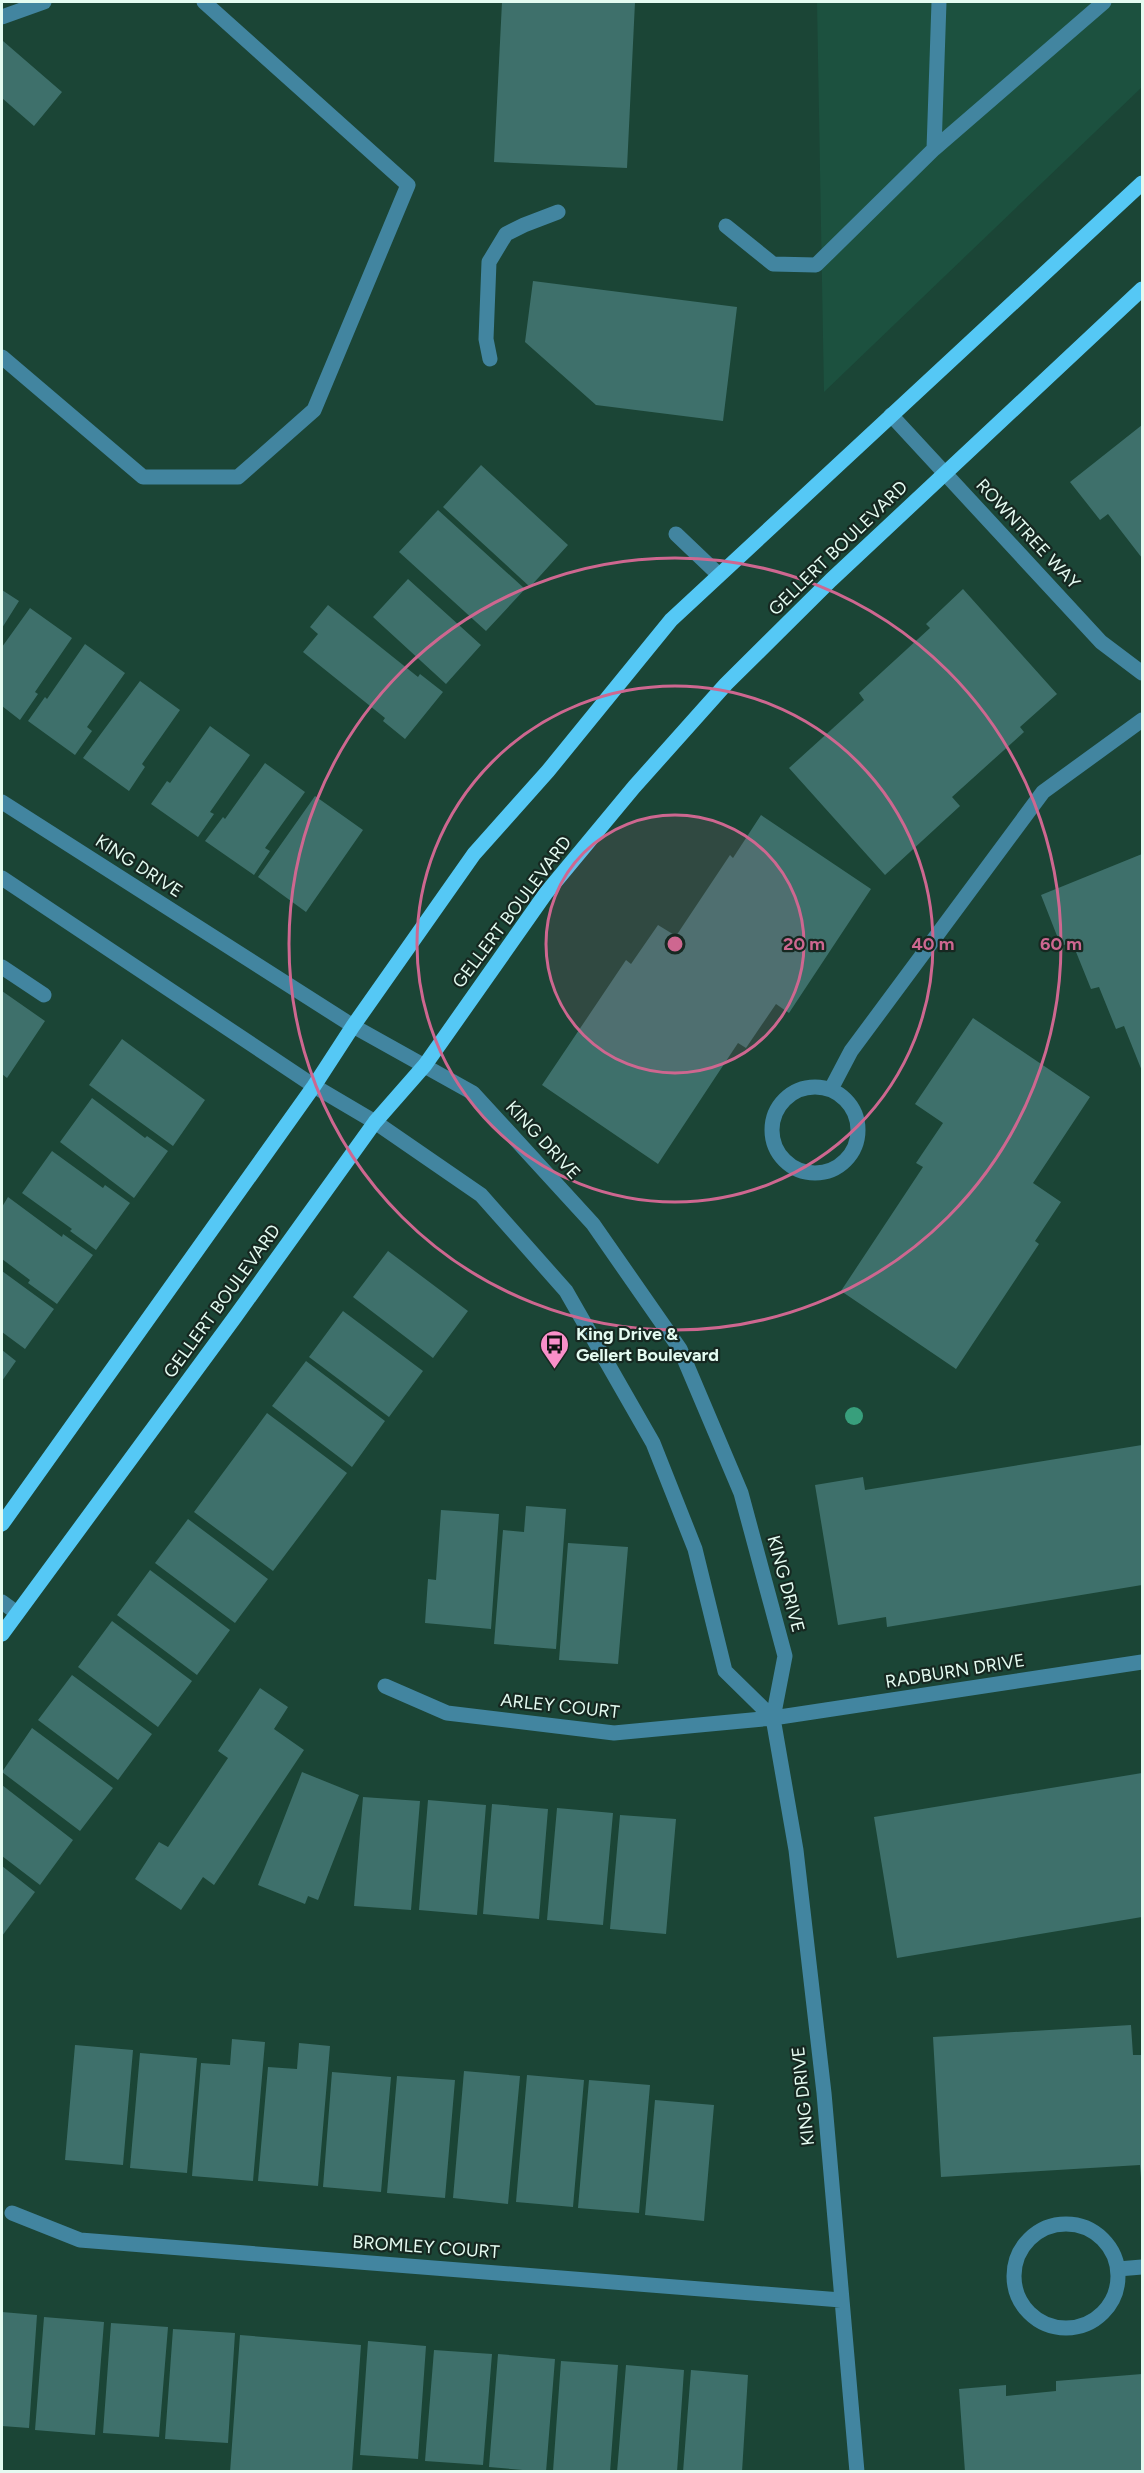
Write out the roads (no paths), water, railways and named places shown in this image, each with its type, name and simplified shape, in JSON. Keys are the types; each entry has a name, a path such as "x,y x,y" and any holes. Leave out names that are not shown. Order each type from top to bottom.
{"main road":[{"path":"2,1524 314,1086 353,1026 474,854 548,771 671,620 718,573 1143,183"},
{"name":"GELLERT BOULEVARD","path":"2,1634 375,1122 426,1065 546,893 634,787 726,684 831,580 1143,290"}],"street":[{"path":"2,16 44,2"},
{"path":"2,357 142,477 238,477 314,410 408,185 204,2"},
{"path":"934,149 939,2"},
{"path":"726,226 773,264 816,265 934,149 1104,2"},
{"path":"490,359 486,339 489,262 506,234 558,212"},
{"name":"ROWNTREE WAY","path":"891,415 1101,642 1143,673"},
{"path":"676,534 718,573"},
{"path":"831,1089 851,1051 1043,792 1143,720"},
{"name":"KING DRIVE","path":"2,802 353,1026 473,1093 593,1224 680,1349 741,1493 785,1656 773,1718 796,1850 824,2093 857,2472"},
{"path":"2,878 314,1086 375,1122 481,1195 566,1291 653,1443 695,1549 725,1671 773,1718"},
{"path":"2,967 44,994"},
{"path":"813,1087 831,1089 845,1098 854,1113 859,1129 855,1146 846,1160 832,1170 816,1174 798,1171 784,1162 775,1148 771,1131 774,1114 783,1100 797,1090 813,1087"},
{"path":"2,1602 17,1613"},
{"name":"RADBURN DRIVE","path":"773,1718 1143,1662"},
{"name":"ARLEY COURT","path":"386,1686 447,1713 614,1733 773,1718"},
{"name":"BROMLEY COURT","path":"12,2213 80,2240 841,2300"},
{"path":"1059,2224 1080,2226 1098,2235 1112,2250 1118,2269 1116,2289 1108,2308 1092,2321 1073,2328 1053,2327 1034,2318 1022,2302 1014,2283 1016,2263 1025,2244 1040,2231 1059,2224"},
{"path":"1118,2269 1143,2267"}],"place":[{"name":"King Drive & Gellert Boulevard","path":"555,1370"}]}
